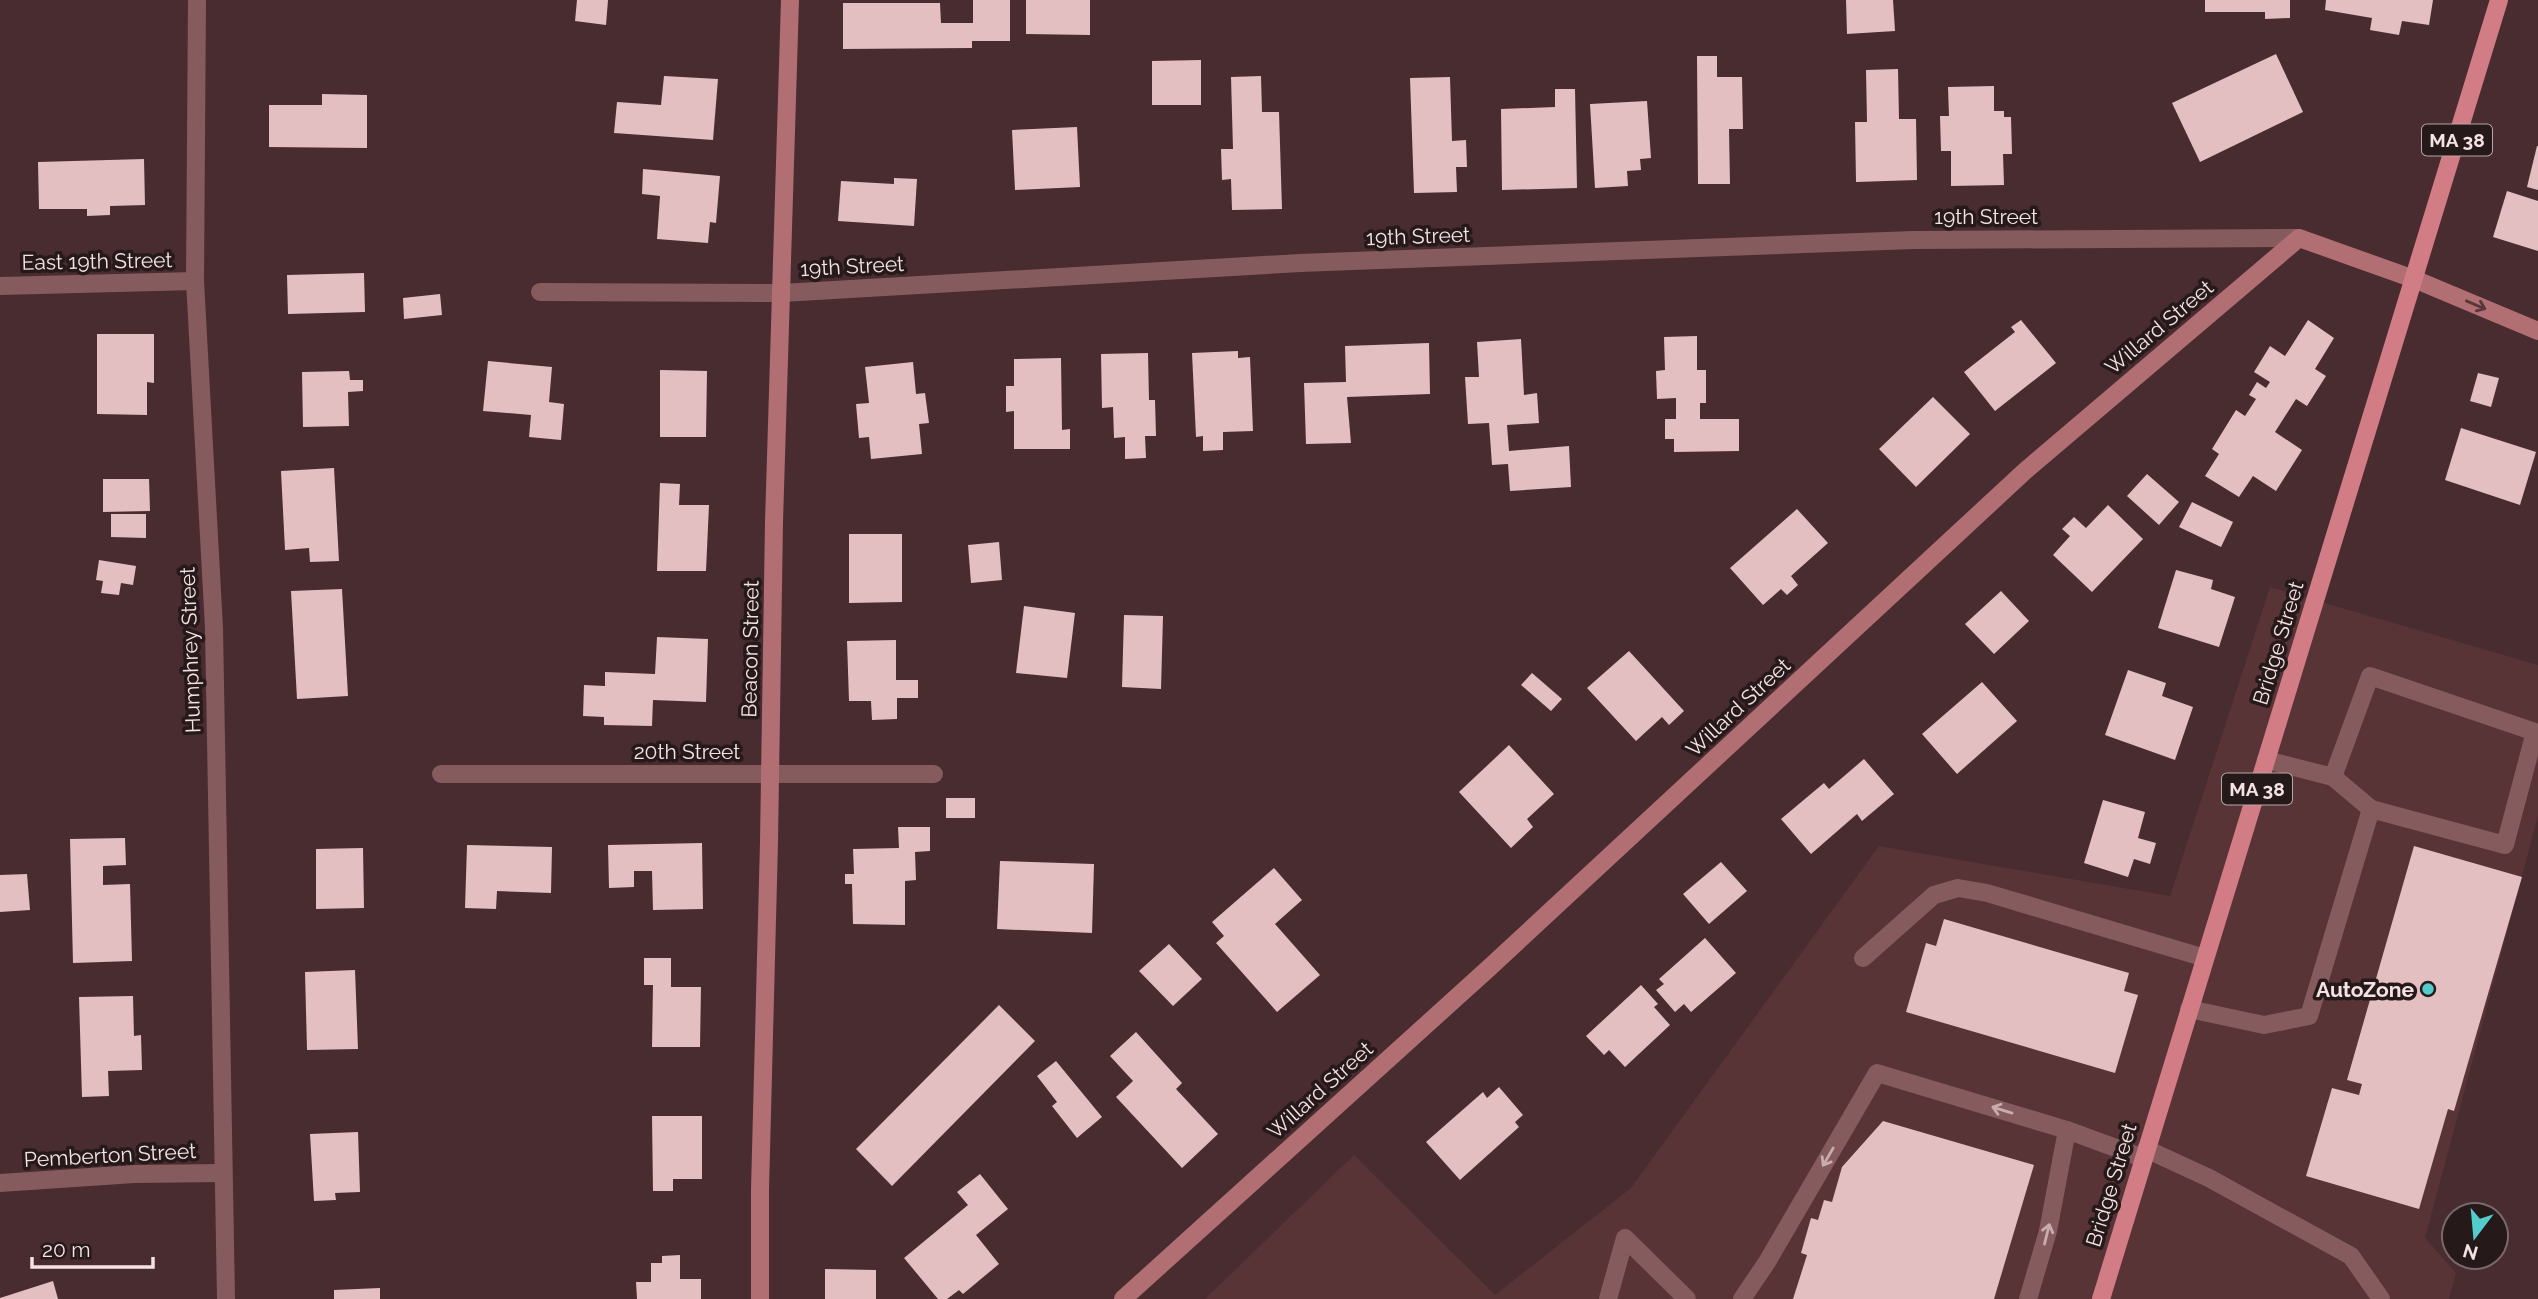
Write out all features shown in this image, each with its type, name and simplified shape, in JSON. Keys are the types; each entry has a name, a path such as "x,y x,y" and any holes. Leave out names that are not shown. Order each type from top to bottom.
{"main road":[{"name":"Beacon Street","path":"760,1299 774,522 790,0"},
{"name":"Bridge Street","path":"2101,1299 2499,0"},
{"path":"2299,238 2414,279 2538,331"},
{"name":"Willard Street","path":"1123,1299 1500,959 2025,471 2299,238"}],"street":[{"name":"Humphrey Street","path":"197,0 195,281 214,628 226,1299"},
{"name":"19th Street","path":"540,292 782,293 1300,263 1913,240 2299,238"},
{"name":"East 19th Street","path":"0,286 195,281"},
{"path":"2266,760 2333,777 2371,809 2505,845 2535,732 2370,676 2333,777"},
{"name":"20th Street","path":"441,774 934,774"},
{"path":"2189,1009 2264,1025 2309,1016 2371,809"},
{"path":"1863,958 1934,895 1958,888 1987,893 2205,958"},
{"path":"1742,1299 1767,1262 1877,1073 2145,1154 2209,1178 2351,1256 2381,1299"},
{"path":"2028,1299 2048,1231 2067,1130"},
{"name":"Pemberton Street","path":"0,1183 134,1174 223,1173"},
{"path":"1608,1299 1625,1238 1687,1299"}],"shaded area":[{"path":"2270,587 2538,665 2538,816 2425,1238 2440,1255 2440,1271 2456,1273 2449,1299 1205,1299 1354,1155 1495,1295 1631,1188 1879,846 2170,896"}],"building":[{"path":"577,0 608,0 606,25 575,21"},
{"path":"973,0 1010,0 1010,41 972,41 972,48 843,49 843,3 940,3 941,23 973,23"},
{"path":"1026,0 1090,0 1090,35 1026,34"},
{"path":"1846,0 1893,0 1895,31 1847,34"},
{"path":"2205,0 2290,0 2290,18 2265,19 2265,12 2205,12"},
{"path":"2326,0 2433,0 2429,25 2402,21 2399,35 2370,30 2372,18 2325,10"},
{"path":"2276,54 2303,112 2200,162 2172,103"},
{"path":"1697,56 1717,56 1717,77 1742,77 1743,129 1729,129 1730,184 1698,184"},
{"path":"1201,60 1201,105 1152,105 1152,61"},
{"path":"1898,69 1899,119 1916,119 1917,180 1856,182 1855,122 1867,122 1866,70"},
{"path":"664,76 718,79 713,140 614,133 617,102 661,105"},
{"path":"1261,76 1262,112 1279,112 1282,209 1232,210 1231,179 1222,180 1221,149 1233,149 1231,77"},
{"path":"1450,77 1452,141 1466,140 1467,167 1456,167 1457,192 1414,193 1410,78"},
{"path":"1994,86 1994,111 2004,111 2004,117 2011,117 2012,154 2003,154 2004,185 1951,186 1951,151 1941,151 1940,116 1949,116 1948,87"},
{"path":"1555,89 1575,89 1577,188 1502,190 1501,109 1555,107"},
{"path":"322,94 367,95 367,148 269,147 269,105 322,105"},
{"path":"1647,101 1651,158 1640,159 1641,170 1627,171 1628,186 1595,188 1590,104"},
{"path":"1077,127 1080,187 1015,190 1012,130"},
{"path":"2538,146 2538,190 2527,187"},
{"path":"144,159 145,205 110,206 110,215 87,216 87,209 39,209 38,162"},
{"path":"643,169 720,176 716,223 710,222 708,243 657,239 660,196 642,194"},
{"path":"894,178 917,179 914,226 838,221 841,181 894,184"},
{"path":"2507,191 2538,201 2538,251 2493,237"},
{"path":"364,273 365,312 288,314 287,275"},
{"path":"440,294 442,315 404,319 403,298"},
{"path":"2021,320 2056,363 1995,411 1964,372 2015,332 2011,327"},
{"path":"2308,320 2334,338 2315,369 2326,376 2307,406 2296,399 2275,432 2302,450 2276,491 2253,476 2239,497 2205,476 2219,454 2212,449 2236,410 2245,416 2256,399 2249,395 2257,382 2266,388 2270,382 2254,372 2270,346 2285,356"},
{"path":"97,334 154,334 154,383 147,382 147,415 97,414"},
{"path":"1697,336 1697,370 1706,370 1706,403 1700,403 1700,419 1739,419 1739,451 1674,452 1674,439 1665,439 1665,419 1676,419 1676,398 1657,399 1656,371 1665,370 1664,337"},
{"path":"1521,339 1524,395 1537,393 1539,423 1507,425 1509,451 1569,446 1571,487 1510,491 1508,464 1492,465 1489,423 1468,424 1465,377 1479,377 1477,342"},
{"path":"1429,343 1430,394 1347,397 1351,443 1306,444 1304,383 1346,382 1345,346"},
{"path":"1238,351 1238,358 1250,357 1253,431 1223,432 1223,450 1203,451 1203,436 1196,437 1192,353"},
{"path":"1148,353 1149,400 1155,400 1156,436 1145,436 1146,458 1125,459 1125,437 1114,438 1113,407 1102,408 1101,354"},
{"path":"1061,358 1062,430 1070,429 1070,449 1014,449 1014,411 1006,412 1006,386 1014,386 1014,359"},
{"path":"488,361 552,367 549,402 564,404 561,440 529,437 531,415 483,411"},
{"path":"913,362 916,394 925,393 929,423 919,424 922,454 871,459 869,437 859,438 856,404 869,403 865,367"},
{"path":"660,370 707,371 706,437 660,437"},
{"path":"349,371 350,380 363,380 363,391 348,392 349,426 303,427 302,372"},
{"path":"2478,373 2499,378 2491,407 2470,401"},
{"path":"1933,397 1970,434 1916,487 1879,449"},
{"path":"2461,428 2536,452 2520,505 2445,480"},
{"path":"334,468 339,561 310,562 309,548 285,550 281,471"},
{"path":"2147,474 2179,502 2159,525 2127,496"},
{"path":"103,479 149,479 150,511 103,512"},
{"path":"660,483 680,484 679,505 709,505 706,571 657,571"},
{"path":"2192,502 2233,522 2221,547 2179,527"},
{"path":"2108,505 2143,539 2092,592 2053,555 2070,536 2062,529 2074,517 2086,528"},
{"path":"1797,509 1828,543 1791,576 1798,585 1787,595 1781,589 1763,605 1730,568"},
{"path":"111,514 146,514 146,538 111,537"},
{"path":"849,534 902,534 902,602 849,603"},
{"path":"999,542 1002,580 971,583 968,545"},
{"path":"99,560 136,566 133,585 121,583 119,595 101,593 103,581 96,580"},
{"path":"2176,570 2213,580 2211,589 2235,597 2219,647 2158,628"},
{"path":"342,589 348,696 297,699 291,591"},
{"path":"2001,591 2029,621 1994,654 1965,624"},
{"path":"1024,606 1075,613 1067,678 1016,673"},
{"path":"1124,615 1163,616 1161,689 1122,687"},
{"path":"657,637 708,639 706,702 653,700 652,726 604,725 604,717 583,716 584,685 605,686 605,672 655,674"},
{"path":"896,640 896,680 918,680 918,698 897,698 897,719 872,720 871,701 849,701 847,641"},
{"path":"1629,651 1684,711 1669,725 1662,717 1636,741 1587,688"},
{"path":"2128,670 2166,683 2162,696 2193,707 2175,760 2105,735"},
{"path":"1532,673 1562,699 1551,711 1521,685"},
{"path":"1982,682 2017,721 1957,774 1922,734"},
{"path":"1509,745 1554,794 1527,819 1533,827 1511,848 1459,792"},
{"path":"1864,759 1894,794 1862,821 1857,814 1811,854 1781,819 1824,783 1829,789"},
{"path":"946,798 975,798 975,818 946,818"},
{"path":"2103,800 2145,812 2138,838 2156,843 2150,864 2134,859 2128,877 2084,863"},
{"path":"898,827 930,827 930,851 915,852 916,880 905,881 905,925 853,924 852,884 845,884 845,874 854,874 853,849 899,848"},
{"path":"125,838 126,865 103,866 103,885 130,884 132,961 73,963 70,839"},
{"path":"702,843 703,909 653,910 652,871 634,871 634,887 609,888 608,845"},
{"path":"467,845 552,847 551,893 497,891 496,909 465,908"},
{"path":"2414,846 2522,877 2454,1111 2448,1109 2419,1209 2306,1176 2332,1088 2359,1095 2362,1084 2347,1080"},
{"path":"363,848 364,908 316,909 316,849"},
{"path":"1000,861 1094,864 1092,933 997,929"},
{"path":"1721,862 1747,891 1709,924 1683,894"},
{"path":"1274,868 1302,900 1275,924 1320,975 1277,1012 1216,943 1224,936 1212,922"},
{"path":"27,874 30,910 0,912 0,875"},
{"path":"1944,919 2129,973 2124,991 2138,995 2115,1073 1906,1012 1926,943 1936,946"},
{"path":"1705,938 1736,973 1691,1012 1684,1004 1675,1012 1656,990 1664,984 1659,979"},
{"path":"1169,944 1202,979 1173,1006 1139,971"},
{"path":"644,958 671,958 671,987 701,987 700,1047 652,1047 653,985 644,985"},
{"path":"355,970 358,1049 307,1050 305,972"},
{"path":"1641,985 1658,1004 1654,1007 1670,1025 1625,1067 1609,1050 1604,1055 1586,1036"},
{"path":"133,996 134,1036 141,1035 142,1070 108,1071 109,1096 82,1097 79,997"},
{"path":"999,1005 1035,1041 892,1186 856,1149"},
{"path":"1136,1032 1182,1083 1176,1089 1218,1134 1182,1168 1116,1097 1133,1081 1110,1056"},
{"path":"1056,1061 1102,1117 1077,1138 1052,1106 1057,1102 1037,1076"},
{"path":"1499,1087 1523,1115 1515,1122 1519,1127 1460,1180 1426,1142 1483,1092 1487,1098"},
{"path":"652,1116 702,1116 702,1179 673,1179 673,1191 653,1191"},
{"path":"1883,1121 2034,1165 1994,1299 1793,1299 1807,1255 1801,1253 1811,1218 1818,1220 1824,1200 1832,1202 1842,1167"},
{"path":"358,1132 360,1192 335,1193 336,1200 314,1201 310,1134"},
{"path":"980,1174 1008,1209 976,1235 999,1264 963,1294 959,1290 947,1299 938,1299 904,1258 968,1205 957,1192"},
{"path":"680,1255 680,1279 701,1279 701,1299 637,1299 636,1282 651,1282 651,1263 662,1263 662,1256"},
{"path":"825,1269 876,1270 876,1299 825,1299"},
{"path":"53,1281 58,1299 0,1299 0,1298"},
{"path":"380,1288 380,1299 334,1299 334,1290"}],"place":[{"name":"AutoZone","path":"2428,989"}]}
